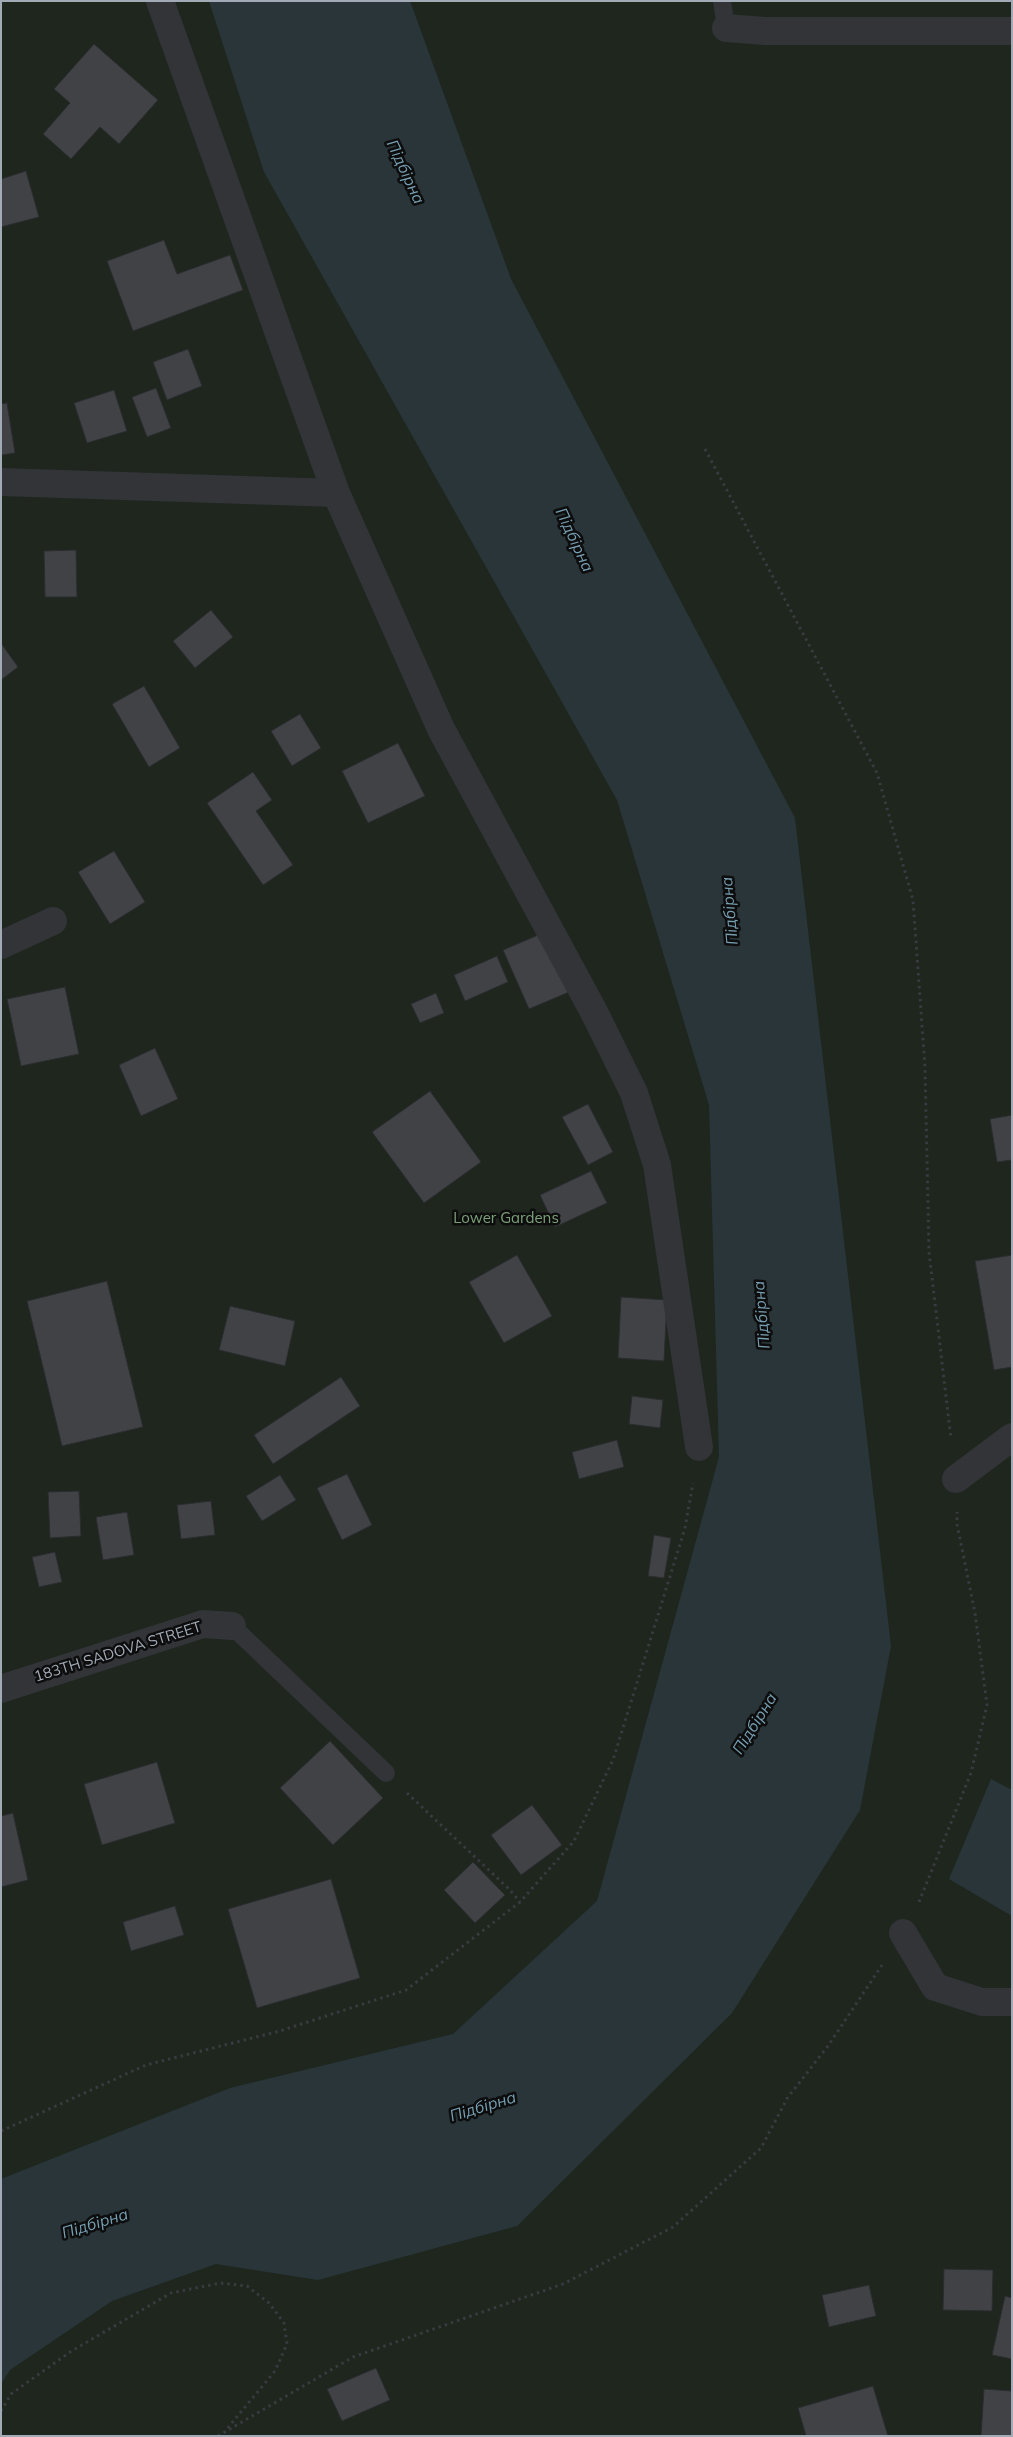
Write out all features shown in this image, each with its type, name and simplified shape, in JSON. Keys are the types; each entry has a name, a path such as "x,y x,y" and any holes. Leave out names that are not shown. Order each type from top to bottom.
{"street":[{"path":"160,1 336,493 441,729 594,1012 634,1093 657,1165 699,1448"},
{"path":"726,28 765,31 1012,31"},
{"path":"1,482 336,493"},
{"path":"1,945 53,921"},
{"path":"956,1479 1012,1437"},
{"name":"183TH SADOVA STREET","path":"1,1689 203,1624 232,1626"},
{"path":"903,1932 935,1987 982,2002 1012,2002"}],"lane":[{"path":"722,1 726,28"},
{"name":"183TH SADOVA STREET","path":"232,1626 386,1773"}],"path":[{"path":"218,2436 353,2358 563,2284 673,2227 761,2148 788,2097 828,2046 903,1932 928,1885 971,1773 987,1704 975,1613 957,1524 956,1479 929,1252 925,1066 913,900 877,773 705,449"},
{"path":"1,2131 146,2065 280,2031 406,1990 520,1902 574,1840 613,1760 685,1528 699,1448"},
{"path":"386,1773 510,1890 520,1902"},
{"path":"1,2411 11,2394 70,2352 171,2293 220,2283 246,2286 269,2303 284,2323 287,2344 275,2370 224,2432"}],"green space":[{"name":"Lower Gardens","path":"1,1 1012,1 1012,2436 1,2436"}],"water":[{"name":"Підбірна","path":"209,1 410,1 511,279 795,818 891,1646 860,1810 732,2013 517,2226 318,2280 216,2264 112,2301 10,2370 1,2384 1,2179 230,2088 453,2034 597,1901 719,1457 709,1105 617,800 264,172"},
{"path":"991,1779 1012,1790 1012,1916 949,1879"}],"building":[{"path":"94,44 158,100 119,144 100,127 71,159 43,134 70,103 54,89"},
{"path":"26,171 39,217 1,227 1,179"},
{"path":"164,240 177,274 230,255 243,290 133,331 107,261"},
{"path":"188,349 202,386 167,400 153,362"},
{"path":"156,388 171,428 147,437 132,397"},
{"path":"114,390 127,431 87,443 74,403"},
{"path":"7,403 15,453 1,455 1,404"},
{"path":"76,550 77,597 45,597 44,551"},
{"path":"211,610 233,637 195,668 173,641"},
{"path":"1,643 18,667 1,680"},
{"path":"144,686 180,748 149,767 112,704"},
{"path":"300,714 321,748 292,766 271,731"},
{"path":"398,743 425,796 368,823 342,771"},
{"path":"253,772 272,800 256,811 293,865 263,885 207,803"},
{"path":"114,851 145,902 110,924 78,872"},
{"path":"543,933 569,992 529,1009 503,950"},
{"path":"497,956 508,982 465,1001 454,975"},
{"path":"65,987 79,1054 21,1066 7,999"},
{"path":"436,993 444,1013 420,1023 411,1004"},
{"path":"155,1048 178,1099 141,1116 119,1065"},
{"path":"430,1091 481,1162 424,1203 372,1132"},
{"path":"588,1104 613,1152 588,1165 562,1117"},
{"path":"1012,1115 1012,1160 997,1162 990,1119"},
{"path":"591,1171 607,1203 555,1227 540,1195"},
{"path":"517,1255 552,1316 504,1343 469,1282"},
{"path":"1012,1255 1012,1367 994,1370 975,1261"},
{"path":"107,1281 143,1427 62,1446 27,1301"},
{"path":"621,1297 667,1300 664,1361 618,1358"},
{"path":"230,1306 295,1321 285,1366 219,1350"},
{"path":"341,1377 360,1406 273,1464 254,1435"},
{"path":"632,1396 663,1400 660,1428 629,1424"},
{"path":"617,1440 624,1467 579,1479 572,1452"},
{"path":"347,1474 372,1525 342,1540 317,1488"},
{"path":"280,1475 296,1500 262,1521 246,1496"},
{"path":"79,1491 81,1536 50,1538 48,1492"},
{"path":"211,1501 215,1535 181,1539 177,1505"},
{"path":"127,1512 134,1555 103,1560 96,1517"},
{"path":"654,1535 671,1538 664,1578 648,1576"},
{"path":"55,1552 62,1582 39,1587 32,1557"},
{"path":"330,1741 383,1798 333,1845 280,1788"},
{"path":"157,1762 175,1823 102,1845 84,1784"},
{"path":"532,1805 562,1845 521,1875 491,1835"},
{"path":"13,1813 28,1880 1,1887 1,1816"},
{"path":"473,1862 505,1895 475,1923 444,1890"},
{"path":"331,1879 360,1978 257,2008 228,1909"},
{"path":"175,1906 184,1935 131,1951 123,1922"},
{"path":"944,2269 993,2270 992,2311 943,2310"},
{"path":"869,2285 876,2316 829,2327 822,2295"},
{"path":"1005,2296 1012,2298 1012,2359 992,2355"},
{"path":"376,2368 390,2400 342,2421 327,2389"},
{"path":"873,2386 888,2436 806,2436 798,2408"},
{"path":"984,2389 1012,2391 1012,2436 981,2436"}]}
